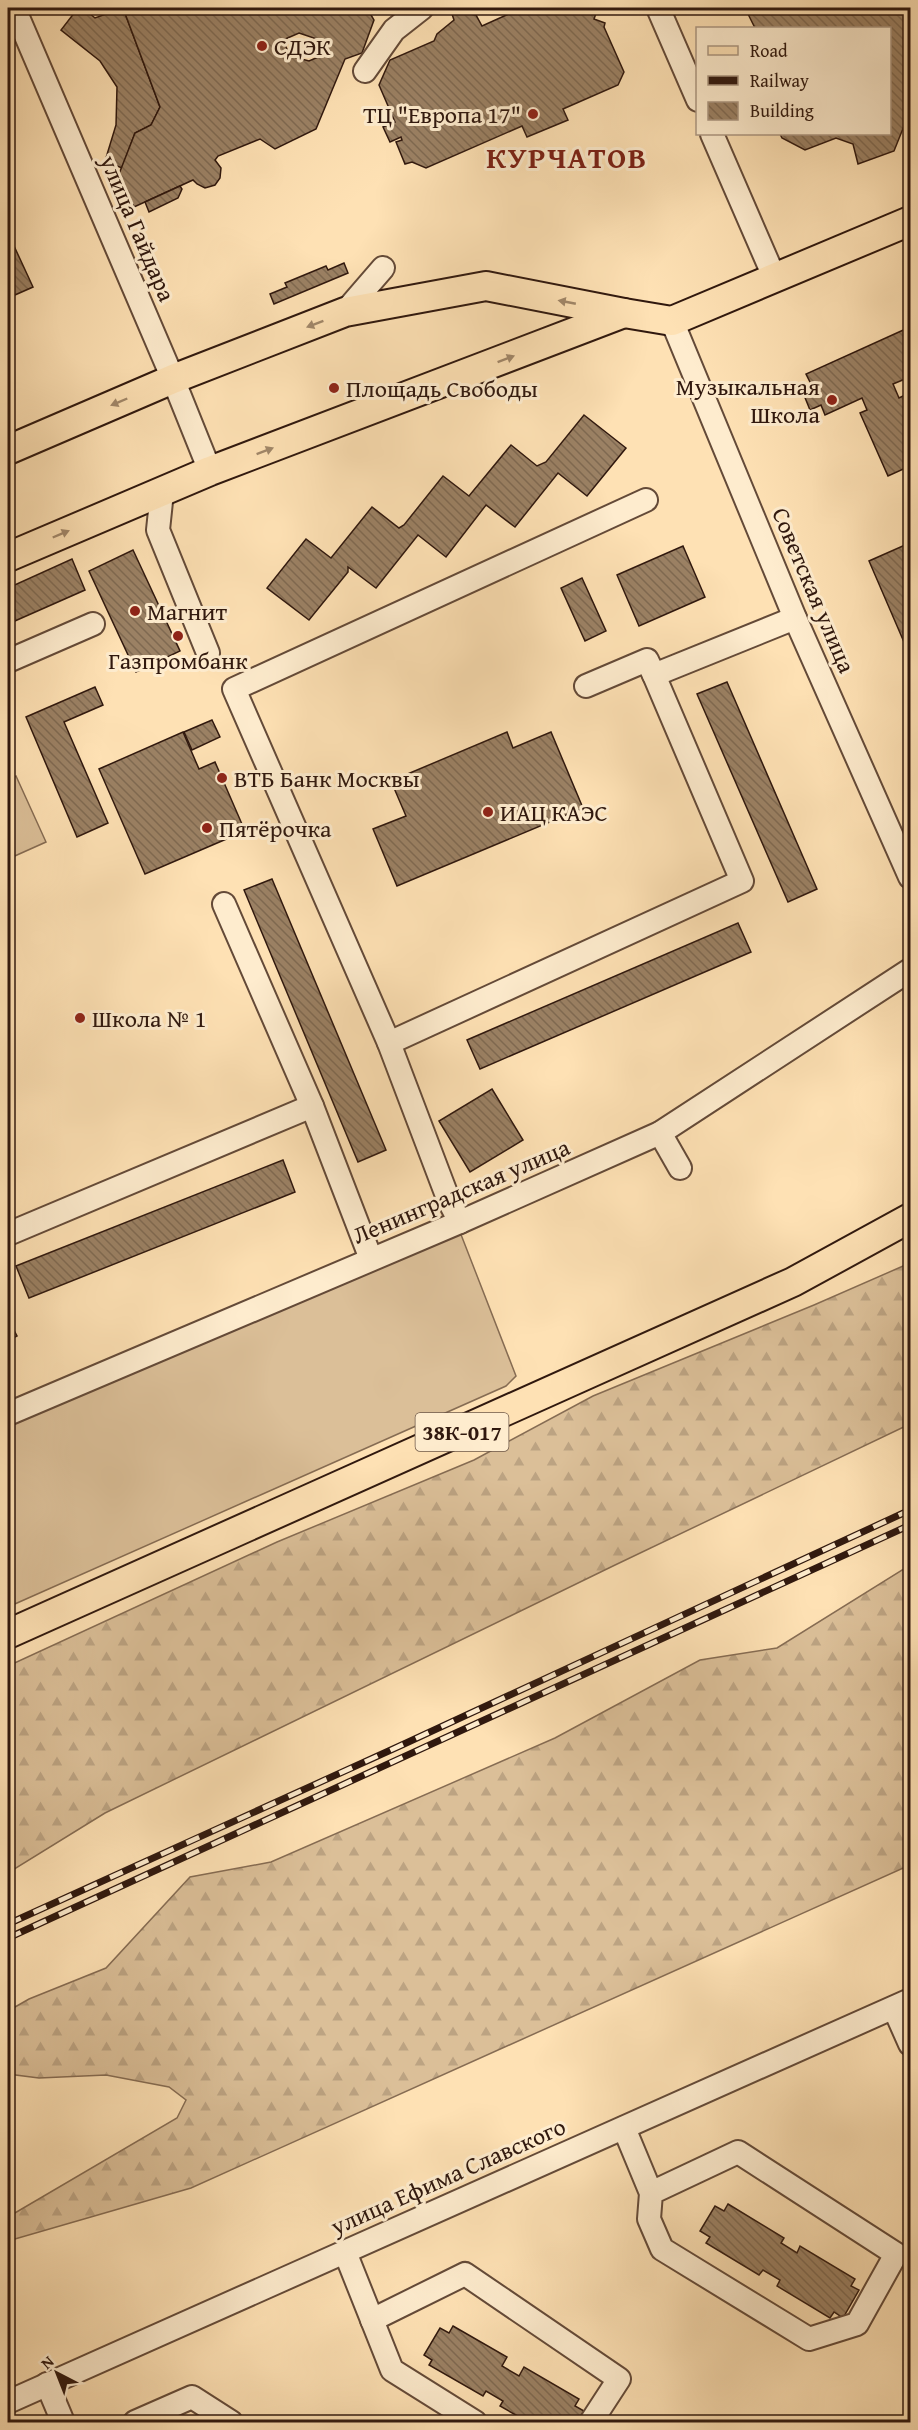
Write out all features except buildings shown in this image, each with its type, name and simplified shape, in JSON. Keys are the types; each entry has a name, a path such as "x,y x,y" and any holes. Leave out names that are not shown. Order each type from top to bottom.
{"main road":[{"path":"8,450 173,379 345,312 486,286 672,321 910,221"},
{"path":"8,557 210,471 624,313"},
{"name":"38К-017","path":"8,1634 793,1282 910,1218"}],"street":[{"name":"улица Гайдара","path":"14,8 210,471"},
{"path":"365,71 394,30 422,8"},
{"path":"658,8 696,94"},
{"path":"712,135 775,279"},
{"path":"345,312 383,268"},
{"name":"Советская улица","path":"672,321 795,618 910,877"},
{"path":"162,492 158,530 208,653"},
{"path":"460,1222 449,1201 389,1043 234,689 646,500"},
{"path":"654,675 795,618"},
{"path":"8,662 93,624"},
{"path":"389,1043 742,881 647,660 586,686"},
{"path":"224,904 312,1106 371,1259"},
{"name":"Ленинградская улица","path":"8,1414 460,1222 660,1133 910,970"},
{"path":"8,1234 312,1106"},
{"path":"660,1133 680,1168"},
{"path":"902,2004 910,2044"},
{"name":"улица Ефима Славского","path":"8,2402 902,2004"},
{"path":"624,2128 651,2193 649,2219 662,2249 809,2339 857,2324 896,2254 738,2152 651,2193"},
{"path":"345,2252 392,2370 476,2422"},
{"path":"372,2320 465,2274 619,2379 591,2422"},
{"path":"47,2384 63,2422"},
{"path":"135,2422 192,2397 231,2422"}],"green space":[{"path":"16,776 46,842 8,859 8,780"},
{"path":"460,1232 516,1376 506,1386 8,1607 8,1425"},
{"path":"910,1263 910,1424 105,1813 8,1873 8,1666 277,1542 474,1460 593,1396"},
{"path":"910,1565 910,1865 191,2188 8,2241 8,2217 177,2118 186,2100 169,2087 106,2075 39,2078 8,2074 8,2011 29,1999 106,1968 190,1877 271,1862 555,1738 700,1660 777,1648"}],"railway":[{"path":"8,1924 910,1510"},
{"path":"8,1938 910,1525"}],"place":[{"name":"СДЭК","path":"262,46"},
{"name":"ТЦ \"Европа 17\"","path":"533,114"},
{"name":"Площадь Свободы","path":"334,388"},
{"name":"Музыкальная Школа","path":"832,400"},
{"name":"Магнит","path":"135,611"},
{"name":"Газпромбанк","path":"178,636"},
{"name":"ВТБ Банк Москвы","path":"222,778"},
{"name":"ИАЦ КАЭС","path":"488,812"},
{"name":"Пятёрочка","path":"207,828"},
{"name":"Школа № 1","path":"80,1018"}],"district":[{"name":"КУРЧАТОВ","path":"567,157"}]}
